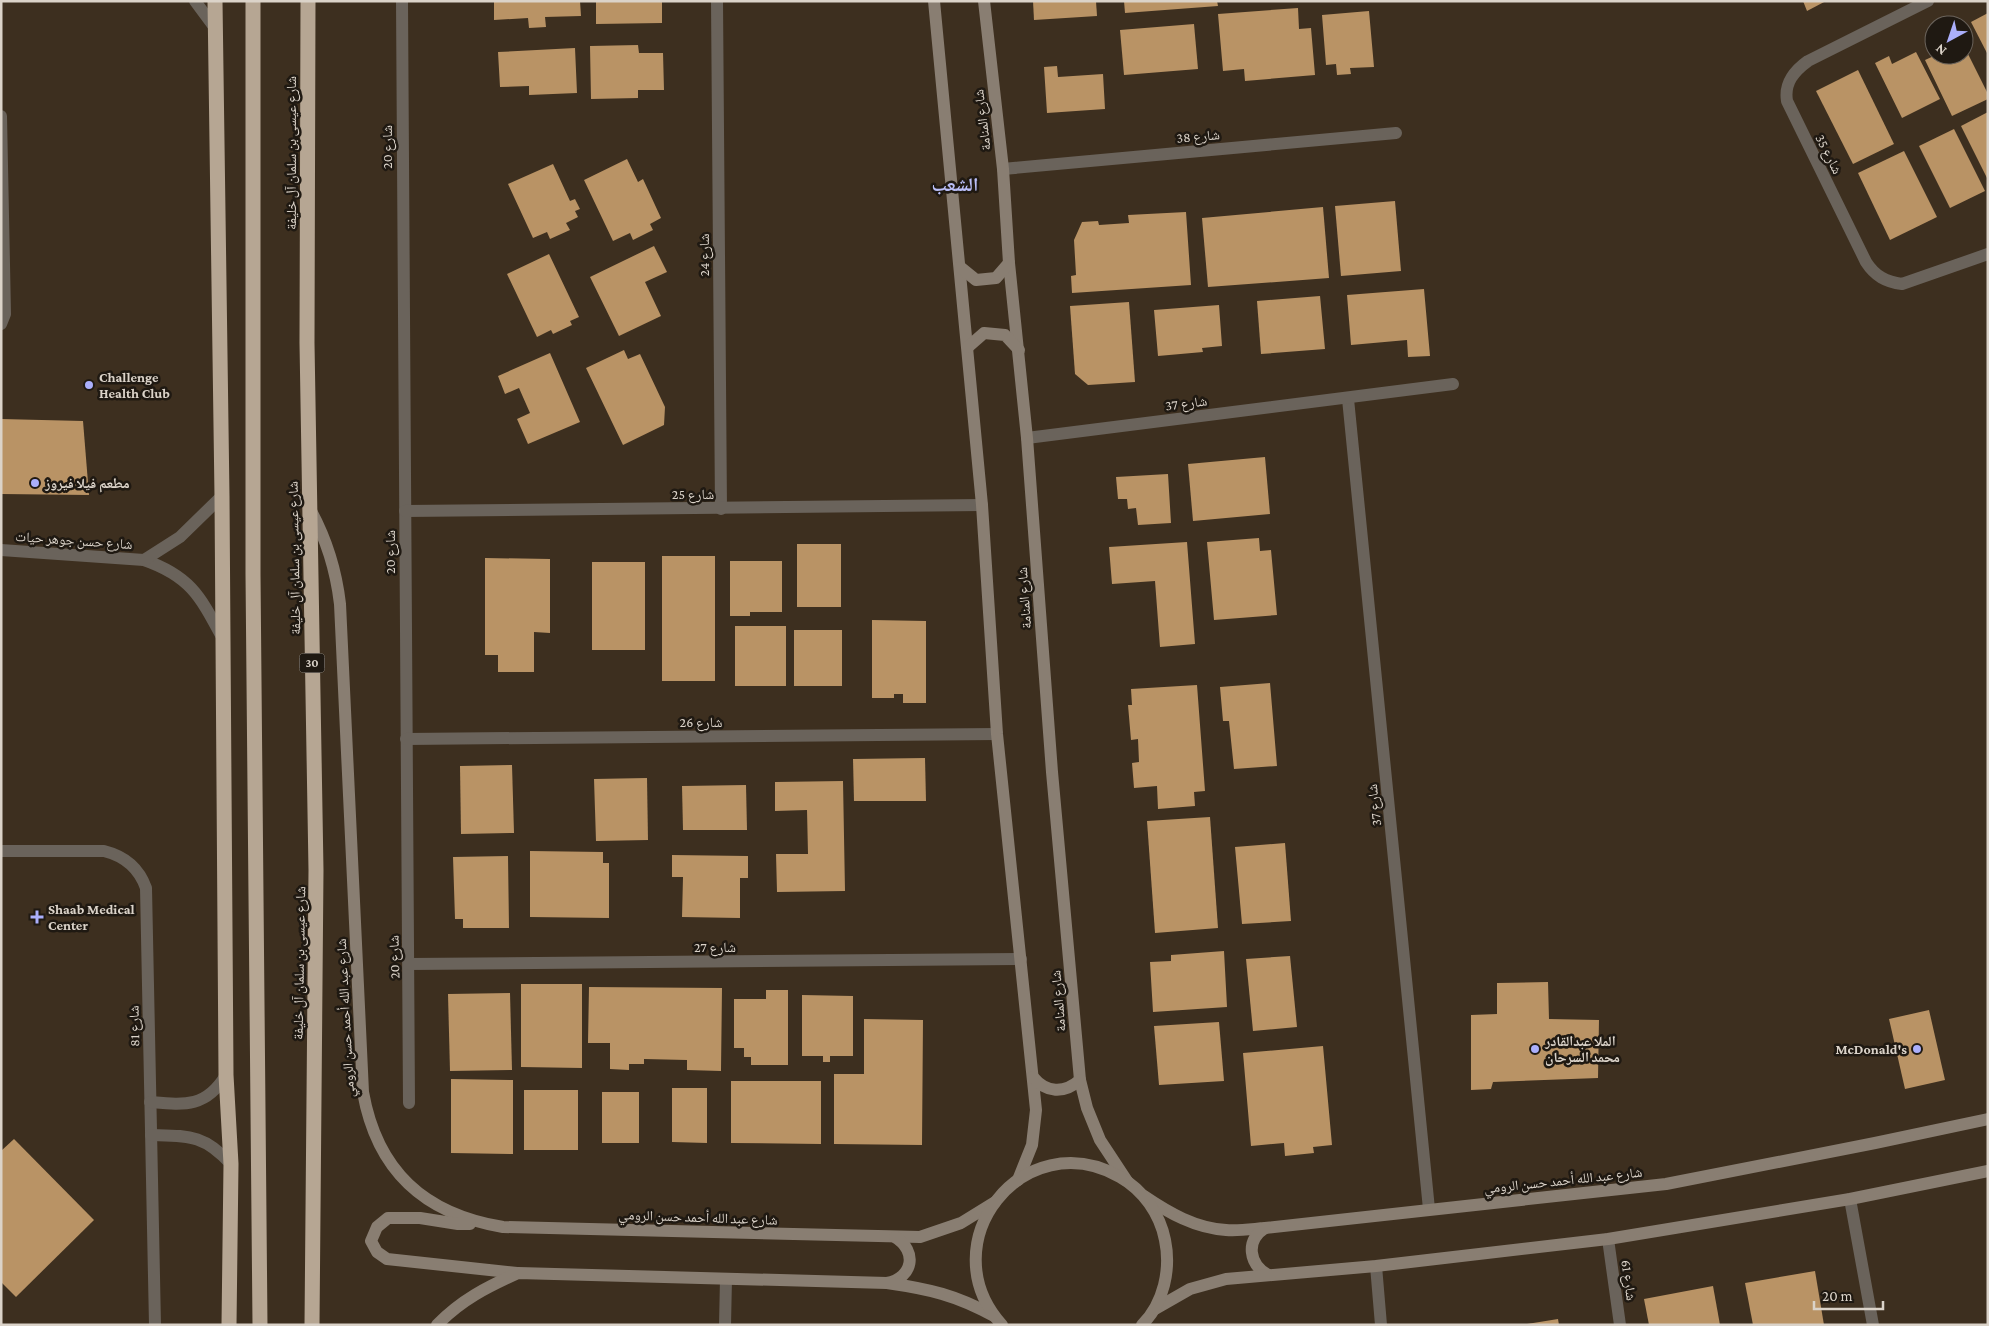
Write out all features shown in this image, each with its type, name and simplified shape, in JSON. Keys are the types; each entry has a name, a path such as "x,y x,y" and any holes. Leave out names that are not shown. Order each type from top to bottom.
{"highway":[{"path":"215,1 222,496 226,1075 230,1164 229,1325"},
{"path":"252,1 253,574 260,1325"},
{"name":"شارع عيسى بن سلمان آل خليفة","path":"308,1 307,343 316,870 312,1325"}],"street":[{"path":"195,1 215,28"},
{"name":"شارع 20","path":"402,1 409,1103"},
{"name":"شارع 24","path":"717,1 720,509"},
{"path":"934,1 982,505 997,734 1036,1110 1034,1134 1018,1180"},
{"name":"شارع المنامة","path":"984,1 1003,169 1009,262 1027,438 1052,772 1080,1080 1087,1108 1100,1140 1127,1181"},
{"name":"شارع 35","path":"1928,1 1803,64 1789,80 1786,95 1787,101 1794,120 1866,262 1874,273 1885,280 1902,284 1988,254"},
{"path":"1,116 5,314 1,324"},
{"name":"شارع 38","path":"1003,169 1396,133"},
{"path":"960,267 976,280 996,278 1009,262"},
{"path":"968,347 984,333 1005,335 1019,350"},
{"name":"شارع 37","path":"1027,438 1348,399 1453,384"},
{"name":"شارع 37","path":"1348,399 1429,1209"},
{"name":"شارع حسن جوهر حيات","path":"144,560 180,537 222,496"},
{"name":"شارع 25","path":"405,511 982,505"},
{"name":"شارع عبد الله أحمد حسن الرومي","path":"309,507 321,529 330,553 337,578 340,604 362,1092 366,1112 381,1148 404,1180 419,1193 453,1214 477,1222 503,1227 920,1237 962,1223 995,1202"},
{"name":"شارع حسن جوهر حيات","path":"1,550 144,560 163,567 180,577 190,586 206,608 222,637"},
{"name":"شارع 26","path":"406,740 997,734"},
{"name":"شارع 81","path":"1,851 104,851 123,858 143,880 147,895 155,1325"},
{"name":"شارع 27","path":"409,964 1021,960"},
{"path":"150,1102 180,1105 197,1101 212,1093 226,1075"},
{"path":"1033,1077 1038,1084 1054,1091 1072,1087 1080,1080"},
{"name":"شارع عبد الله أحمد حسن الرومي","path":"1144,1196 1180,1218 1212,1228 1226,1230 1265,1228 1666,1184 1875,1143 1988,1118"},
{"path":"151,1135 185,1135 198,1139 222,1154 230,1164"},
{"path":"998,1320 984,1298 978,1279 975,1259 982,1225 995,1202 1018,1180 1035,1170 1053,1165 1072,1164 1101,1168 1127,1181 1144,1196 1155,1212 1164,1231 1168,1251 1163,1290 1155,1309 1144,1324"},
{"path":"1155,1309 1176,1295 1226,1279 1376,1266 1608,1239 1850,1199 1988,1171"},
{"path":"1850,1199 1873,1325"},
{"path":"477,1222 458,1224 420,1218 388,1218 377,1227 371,1241 377,1252 387,1258 518,1273 887,1283 943,1293 977,1307 998,1320"},
{"path":"1265,1228 1255,1237 1251,1251 1256,1266 1268,1276"},
{"path":"887,1283 902,1278 909,1264 910,1256 907,1248 895,1237"},
{"name":"شارع 61","path":"1608,1239 1620,1325"},
{"path":"1376,1266 1381,1325"},
{"path":"437,1325 462,1302 482,1289 518,1273"},
{"path":"725,1325 726,1279"}],"building":[{"path":"494,1 580,1 581,16 545,17 546,27 529,28 528,18 494,20"},
{"path":"596,1 662,1 662,23 596,24"},
{"path":"1033,1 1096,1 1097,16 1034,20"},
{"path":"1124,1 1217,1 1218,6 1125,13"},
{"path":"1803,1 1826,1 1807,11"},
{"path":"1298,8 1299,29 1311,28 1315,75 1245,81 1244,69 1223,71 1218,14"},
{"path":"1369,11 1374,67 1350,68 1351,74 1337,75 1336,64 1326,65 1322,15"},
{"path":"1988,13 1988,55 1974,28 1974,20"},
{"path":"1194,24 1198,69 1124,75 1120,30"},
{"path":"638,45 639,53 663,53 664,90 638,90 638,98 591,99 590,46"},
{"path":"575,48 577,93 529,95 529,86 500,87 498,52"},
{"path":"1916,52 1940,99 1902,118 1875,63 1889,56 1892,64"},
{"path":"1927,65 1974,65 1988,94 1988,99 1952,116"},
{"path":"1057,66 1058,77 1103,74 1105,109 1047,113 1044,67"},
{"path":"1858,70 1894,144 1853,164 1816,91"},
{"path":"1988,112 1988,180 1961,126"},
{"path":"1954,129 1985,191 1950,208 1919,146"},
{"path":"1904,151 1937,217 1890,240 1858,173"},
{"path":"627,159 638,182 643,179 661,218 650,224 653,230 633,240 630,233 613,241 584,180"},
{"path":"553,164 570,201 575,199 580,209 575,211 578,217 566,223 570,230 550,239 547,232 533,238 508,184"},
{"path":"1395,201 1401,271 1341,276 1335,206"},
{"path":"1323,207 1329,278 1208,287 1202,218"},
{"path":"1186,212 1191,285 1072,293 1071,276 1076,275 1074,240 1082,222 1098,221 1099,225 1129,223 1128,215"},
{"path":"654,246 667,272 645,282 661,316 619,336 590,277"},
{"path":"549,254 579,317 570,321 572,325 553,334 551,330 537,337 507,274"},
{"path":"1424,289 1430,356 1408,357 1407,340 1351,345 1347,295"},
{"path":"1320,296 1325,349 1261,354 1257,301"},
{"path":"1129,302 1135,382 1088,385 1075,374 1070,306"},
{"path":"1219,305 1222,346 1202,348 1203,352 1158,356 1154,310"},
{"path":"624,350 628,359 640,354 665,407 664,425 623,445 586,368"},
{"path":"550,353 580,422 528,444 517,419 530,413 519,388 505,394 498,376"},
{"path":"1,419 83,421 89,495 1,494"},
{"path":"1265,457 1270,514 1193,521 1188,464"},
{"path":"1168,474 1171,523 1138,525 1136,508 1128,509 1127,499 1118,499 1116,477"},
{"path":"1259,538 1260,551 1271,550 1277,615 1214,620 1207,542"},
{"path":"1187,542 1195,644 1160,647 1155,581 1112,584 1109,547"},
{"path":"797,544 841,544 841,607 797,607"},
{"path":"662,556 715,556 715,681 662,681"},
{"path":"485,558 550,559 550,633 534,632 534,672 498,672 498,655 485,655"},
{"path":"730,561 782,561 782,612 750,612 750,616 730,616"},
{"path":"592,562 645,562 645,650 592,650"},
{"path":"872,620 926,621 926,703 903,703 903,694 894,694 894,698 872,698"},
{"path":"735,626 786,626 786,686 735,686"},
{"path":"794,630 842,630 842,686 794,686"},
{"path":"1270,683 1277,766 1234,769 1229,721 1223,721 1220,687"},
{"path":"1197,685 1205,791 1194,792 1195,806 1158,809 1157,786 1134,788 1132,763 1139,762 1138,739 1131,740 1128,705 1132,705 1131,689"},
{"path":"925,758 926,801 854,801 853,759"},
{"path":"512,765 514,833 461,834 460,766"},
{"path":"647,778 648,840 596,841 594,779"},
{"path":"843,781 845,891 777,892 776,854 808,854 807,810 775,811 775,782"},
{"path":"746,785 747,830 683,830 682,786"},
{"path":"1210,817 1218,928 1155,933 1147,821"},
{"path":"1285,843 1291,921 1242,924 1235,847"},
{"path":"530,851 603,852 603,863 609,863 609,918 530,917"},
{"path":"672,855 748,856 748,878 740,878 740,918 682,917 683,877 672,877"},
{"path":"508,856 509,928 463,928 463,919 455,919 453,857"},
{"path":"1224,951 1227,1007 1153,1012 1150,962 1171,961 1171,955"},
{"path":"1290,956 1297,1027 1253,1031 1246,959"},
{"name":"الملا عبدالقادر محمد السرحان","path":"1548,982 1549,1019 1599,1020 1598,1078 1493,1082 1491,1089 1471,1090 1471,1015 1497,1014 1497,983"},
{"path":"521,984 582,984 582,1068 521,1067"},
{"path":"589,987 722,988 721,1071 687,1070 687,1060 644,1059 644,1064 629,1064 629,1070 610,1069 610,1043 588,1043"},
{"path":"766,990 788,990 788,1065 751,1065 751,1057 744,1057 744,1048 734,1048 734,999 766,999"},
{"path":"510,993 512,1070 450,1071 448,994"},
{"path":"802,995 853,996 853,1056 830,1056 830,1062 823,1062 823,1056 802,1056"},
{"name":"McDonald's","path":"1929,1010 1945,1080 1905,1089 1889,1019"},
{"path":"864,1019 923,1020 922,1145 834,1144 834,1074 864,1074"},
{"path":"1219,1022 1224,1081 1159,1085 1154,1026"},
{"path":"1323,1046 1332,1145 1313,1147 1314,1153 1285,1156 1284,1143 1251,1146 1243,1053"},
{"path":"451,1079 513,1080 513,1154 451,1153"},
{"path":"731,1081 821,1081 821,1144 731,1143"},
{"path":"672,1088 707,1088 707,1143 672,1142"},
{"path":"524,1090 578,1090 578,1150 524,1150"},
{"path":"602,1092 639,1092 639,1143 602,1143"},
{"path":"14,1139 94,1220 16,1297 1,1282 1,1151"},
{"path":"1815,1271 1824,1325 1753,1325 1745,1283"},
{"path":"1713,1286 1720,1325 1649,1325 1644,1299"},
{"path":"1558,1319 1559,1325 1527,1325 1527,1324"}],"place":[{"name":"Challenge Health Club","path":"89,385"},
{"name":"مطعم فيلا فيروز","path":"35,483"},
{"name":"Shaab Medical Center","path":"37,917"},
{"name":"الملا عبدالقادر محمد السرحان","path":"1535,1049"},
{"name":"McDonald's","path":"1917,1049"}],"district":[{"name":"الشعب","path":"955,184"}]}
